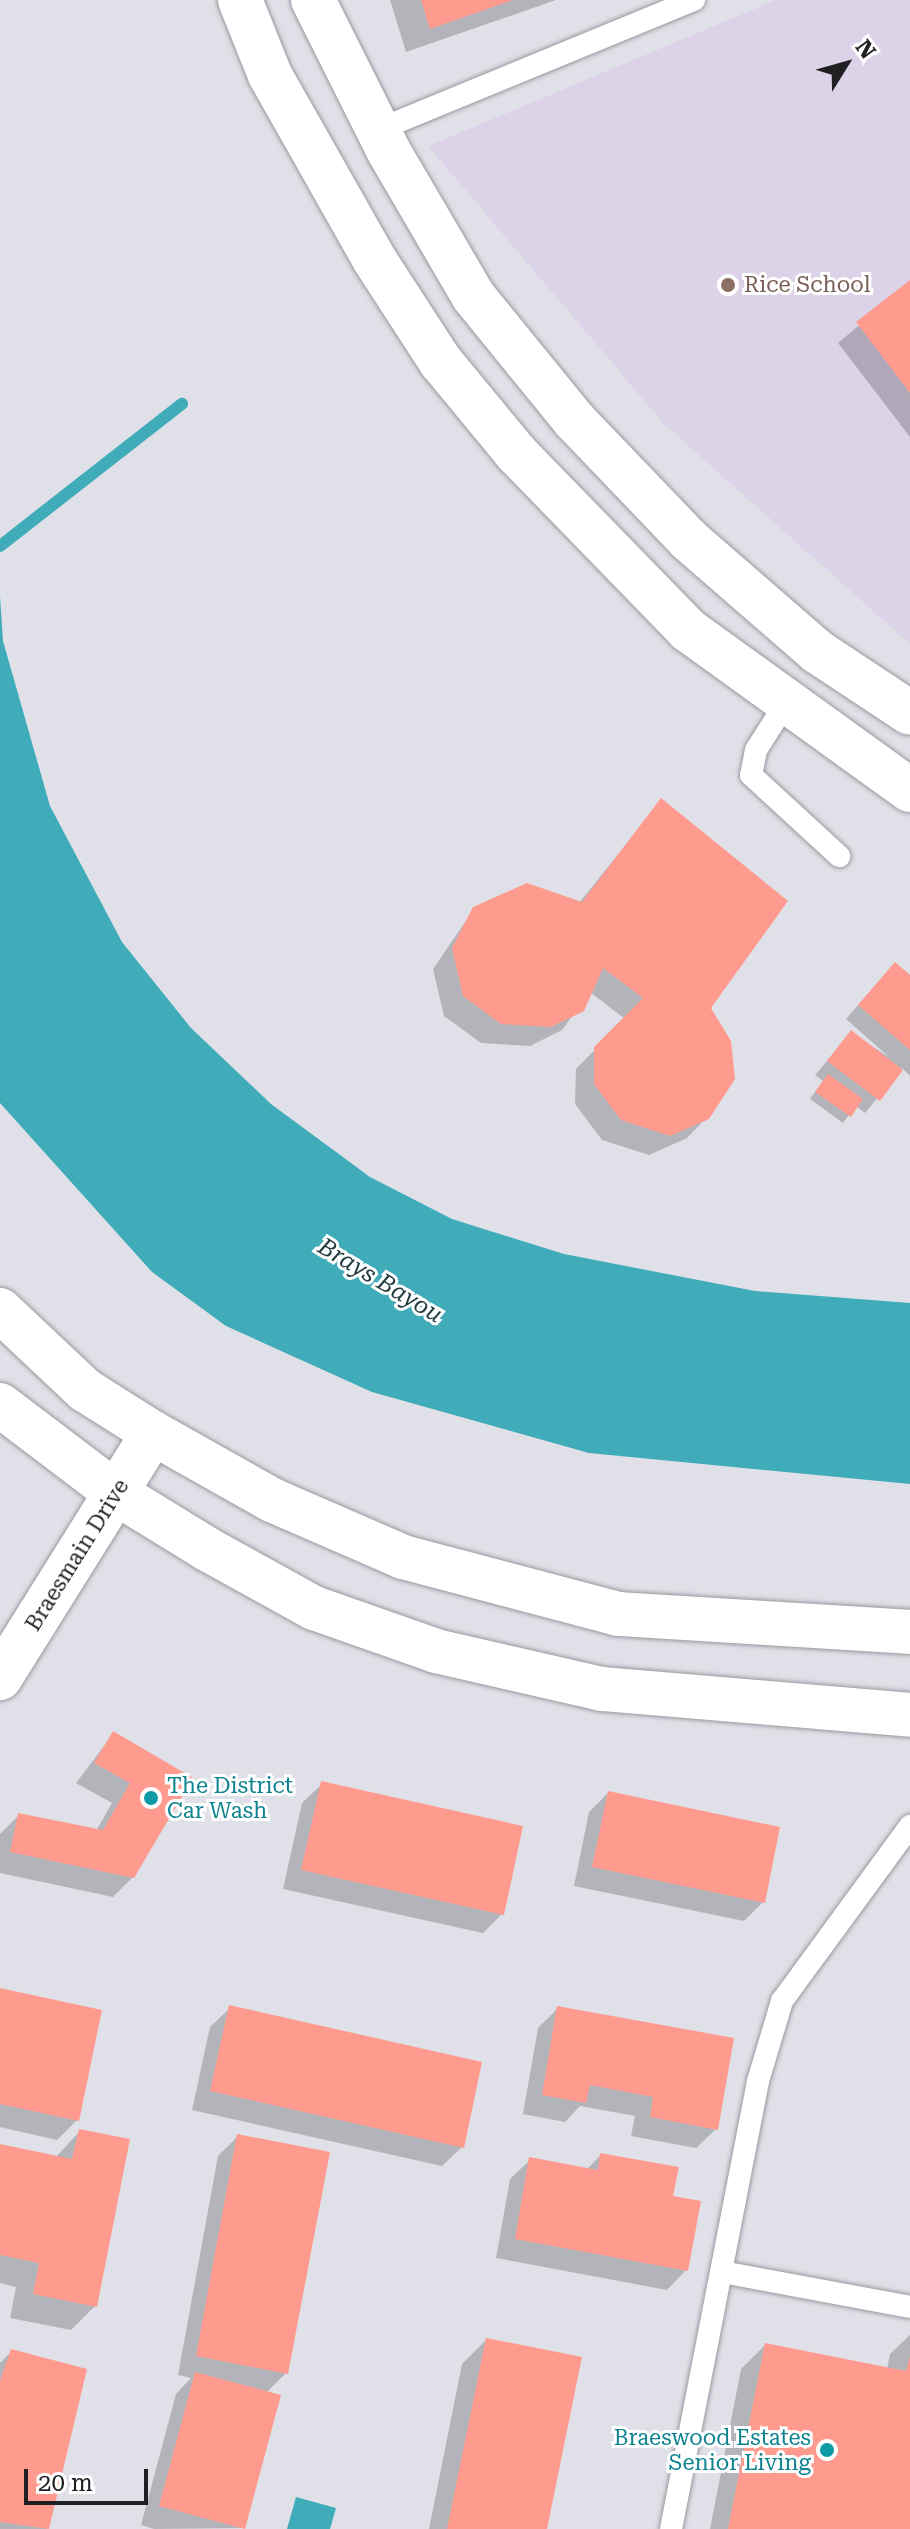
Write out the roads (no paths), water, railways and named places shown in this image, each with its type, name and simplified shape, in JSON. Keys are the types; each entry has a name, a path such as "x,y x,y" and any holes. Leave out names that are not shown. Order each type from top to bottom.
{"main road":[{"path":"240,0 331,188 441,362 612,557 784,706 910,790"},
{"path":"313,0 378,130 474,297 574,420 689,540 818,652 910,713"},
{"path":"784,706 818,652"},
{"path":"0,1310 85,1390 153,1433 272,1500 403,1557 519,1594 618,1614 910,1632"},
{"path":"0,1405 116,1493 314,1608 436,1651 602,1689 910,1715"},
{"name":"Braesmain Drive","path":"0,1678 153,1433"}],"lane":[{"path":"378,130 694,0"},
{"path":"784,706 756,750 751,775 839,856"},
{"path":"671,2529 758,2081 782,2001 910,1826"},
{"path":"722,2272 910,2307"}],"water":[{"name":"Brays Bayou","path":"0,596 3,641 50,806 122,942 191,1028 271,1104 370,1177 452,1219 564,1254 755,1291 910,1303 910,1484 589,1453 372,1392 226,1326 152,1272 0,1103"},
{"path":"296,2497 336,2508 330,2529 287,2529"}],"waterway":[{"path":"0,546 182,404"}],"place":[{"name":"Rice School","path":"728,285"},
{"name":"The District Car Wash","path":"151,1798"},
{"name":"Braeswood Estates Senior Living","path":"827,2450"}]}
